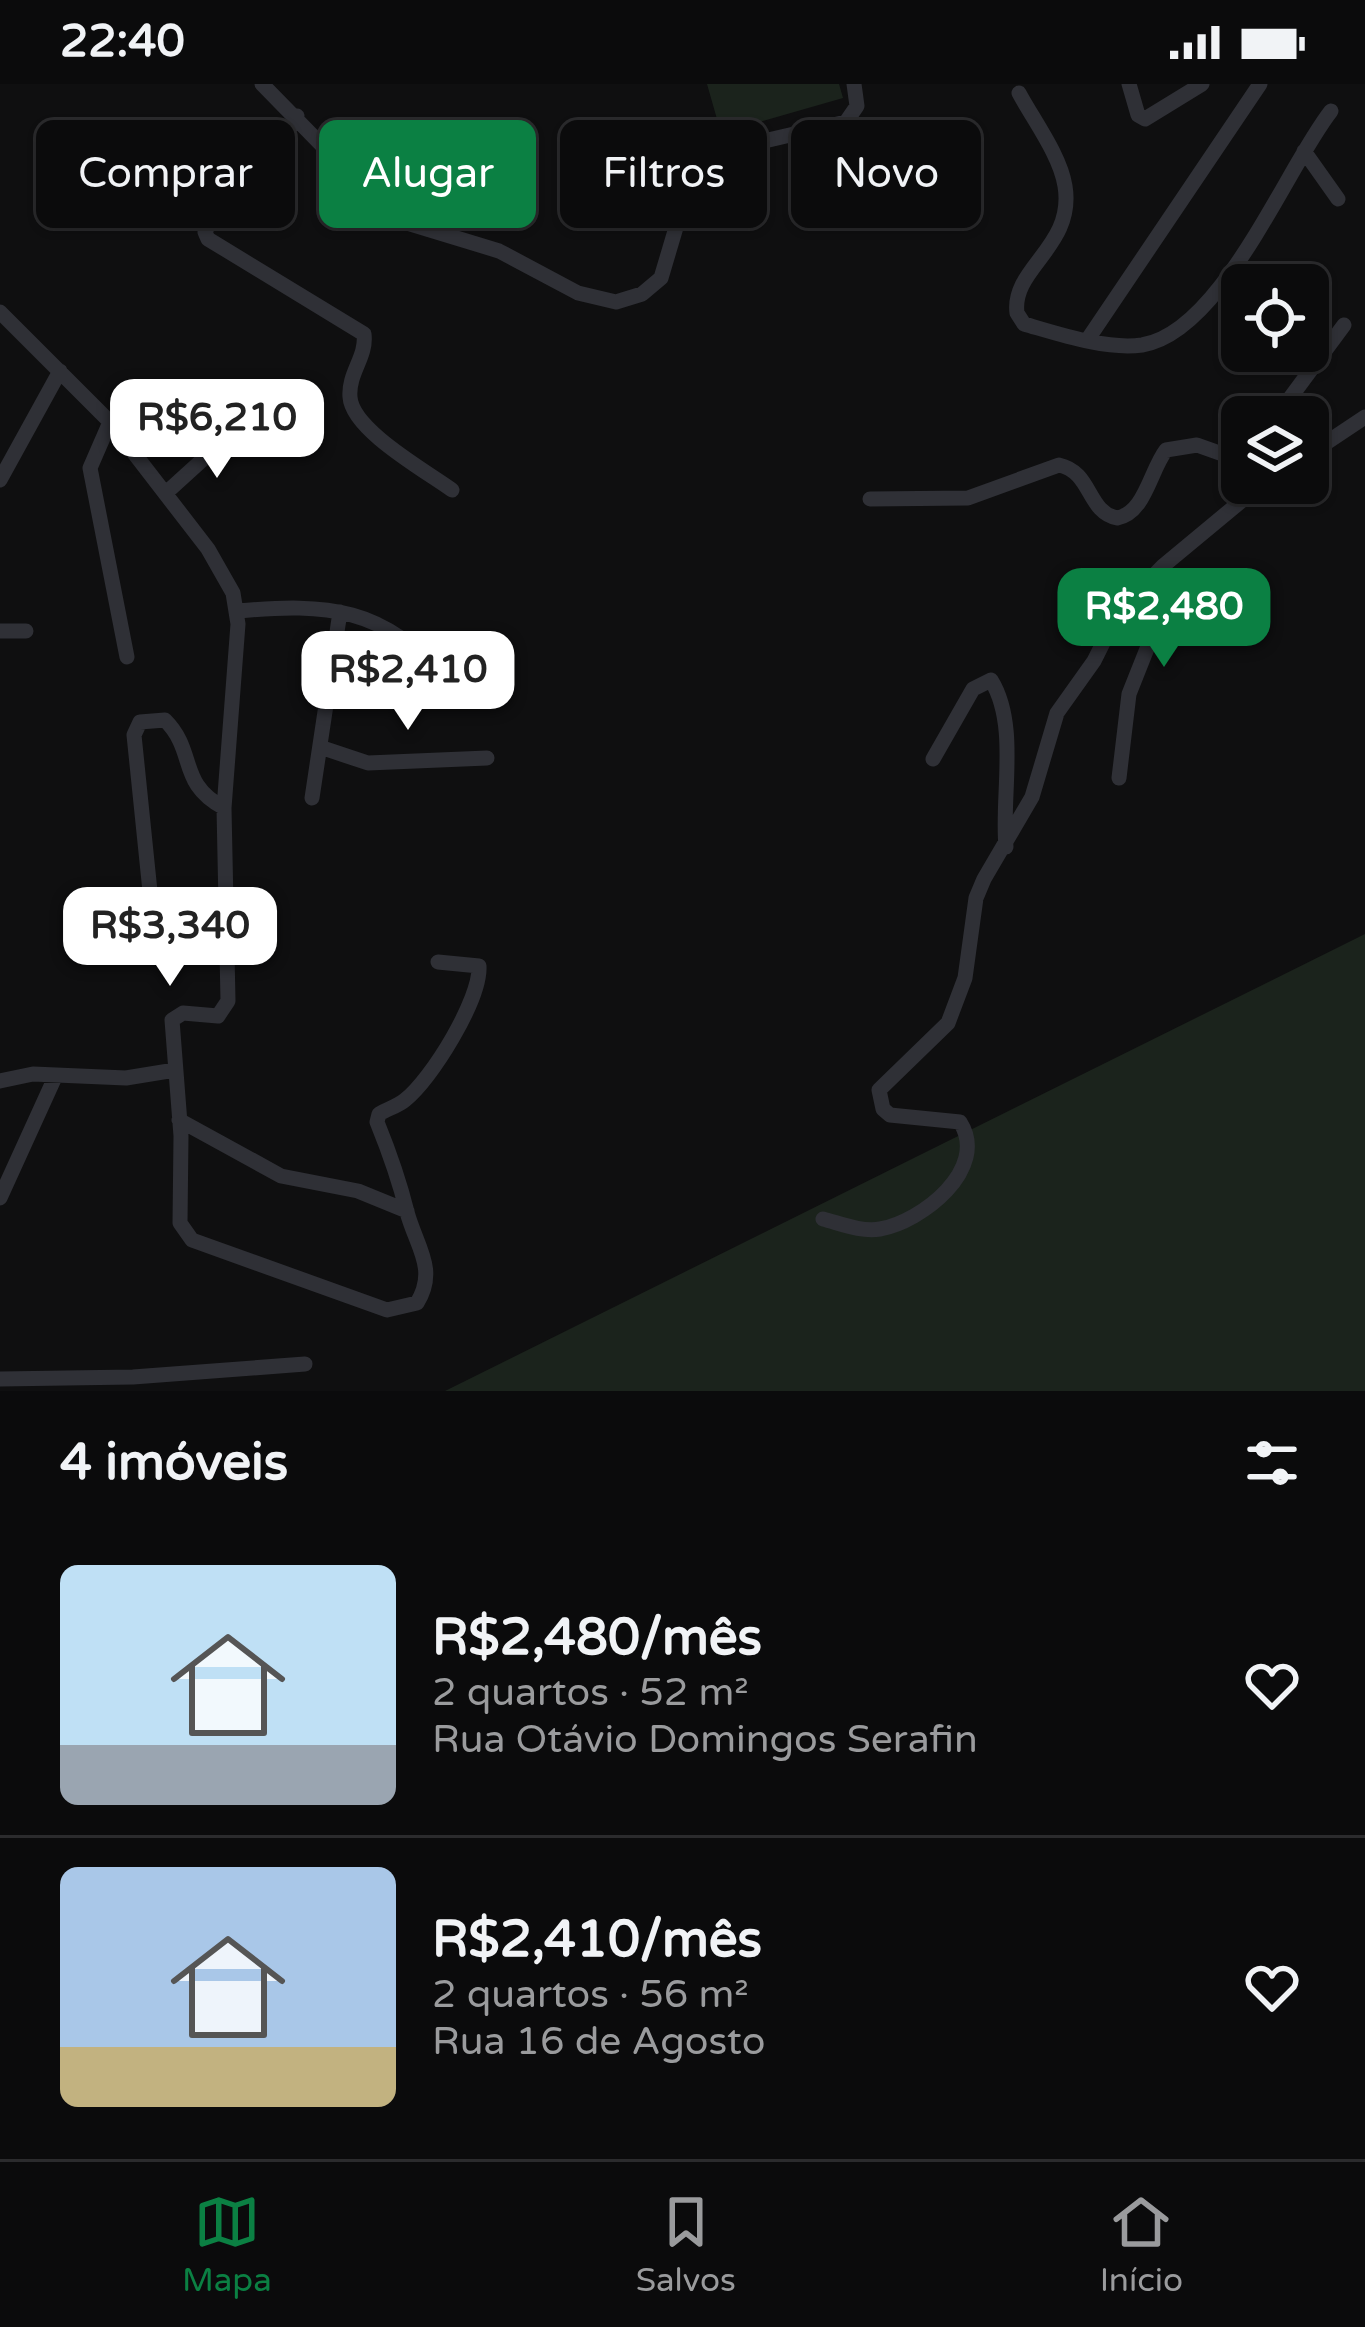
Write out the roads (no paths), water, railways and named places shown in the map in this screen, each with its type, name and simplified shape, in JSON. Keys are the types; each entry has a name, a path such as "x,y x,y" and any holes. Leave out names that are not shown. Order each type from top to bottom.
{"street":[{"path":"262,84 297,116 369,200 394,220 499,251 578,293 616,302 642,294 661,278 688,187 703,161 717,152 845,122 857,106 854,84"},
{"path":"1130,84 1138,115 1145,119 1202,84"},
{"path":"1088,338 1258,86 1238,84"},
{"path":"1019,93 1061,172 1066,207 1064,228 1022,288 1017,314 1024,324 1121,346 1153,342 1198,310 1286,190 1331,111"},
{"path":"297,116 268,160 213,216 205,232 208,239 364,334 364,352 349,393 355,414 452,490"},
{"path":"1304,152 1339,200"},
{"path":"0,311 110,422 167,492 225,575 238,611 224,808 228,1001 218,1016 176,1014 180,1223 201,1246 387,1310 405,1309 424,1290 427,1272 379,1114 406,1100 468,1016 480,971 474,962 439,962"},
{"path":"1292,396 1344,325"},
{"path":"0,480 60,371"},
{"path":"1329,441 1365,417"},
{"path":"110,422 90,468 127,657"},
{"path":"167,492 233,432"},
{"path":"869,499 968,498 1059,465 1082,476 1099,507 1117,518 1139,505 1152,469 1166,450 1197,445 1221,454"},
{"path":"824,1219 880,1229 922,1214 956,1177 967,1140 960,1121 890,1115 883,1109 879,1090 948,1024 965,978 976,898 1032,797 1058,713 1094,661 1119,611 1163,566 1238,504"},
{"path":"1119,778 1126,706 1160,616 1163,566"},
{"path":"238,611 307,605 340,612 400,633 445,679"},
{"path":"312,798 340,612"},
{"path":"0,631 26,631"},
{"path":"933,759 973,689 991,680 1000,701 1007,768 1006,847"},
{"path":"151,901 134,735 140,722 165,720 178,734 192,783 224,808"},
{"path":"323,748 368,763 487,758"},
{"path":"0,1081 56,1075 94,1080 175,1070"},
{"path":"0,1198 56,1075"},
{"path":"179,1120 281,1176 358,1191 407,1211"},
{"path":"0,1379 133,1377 305,1364"}]}
